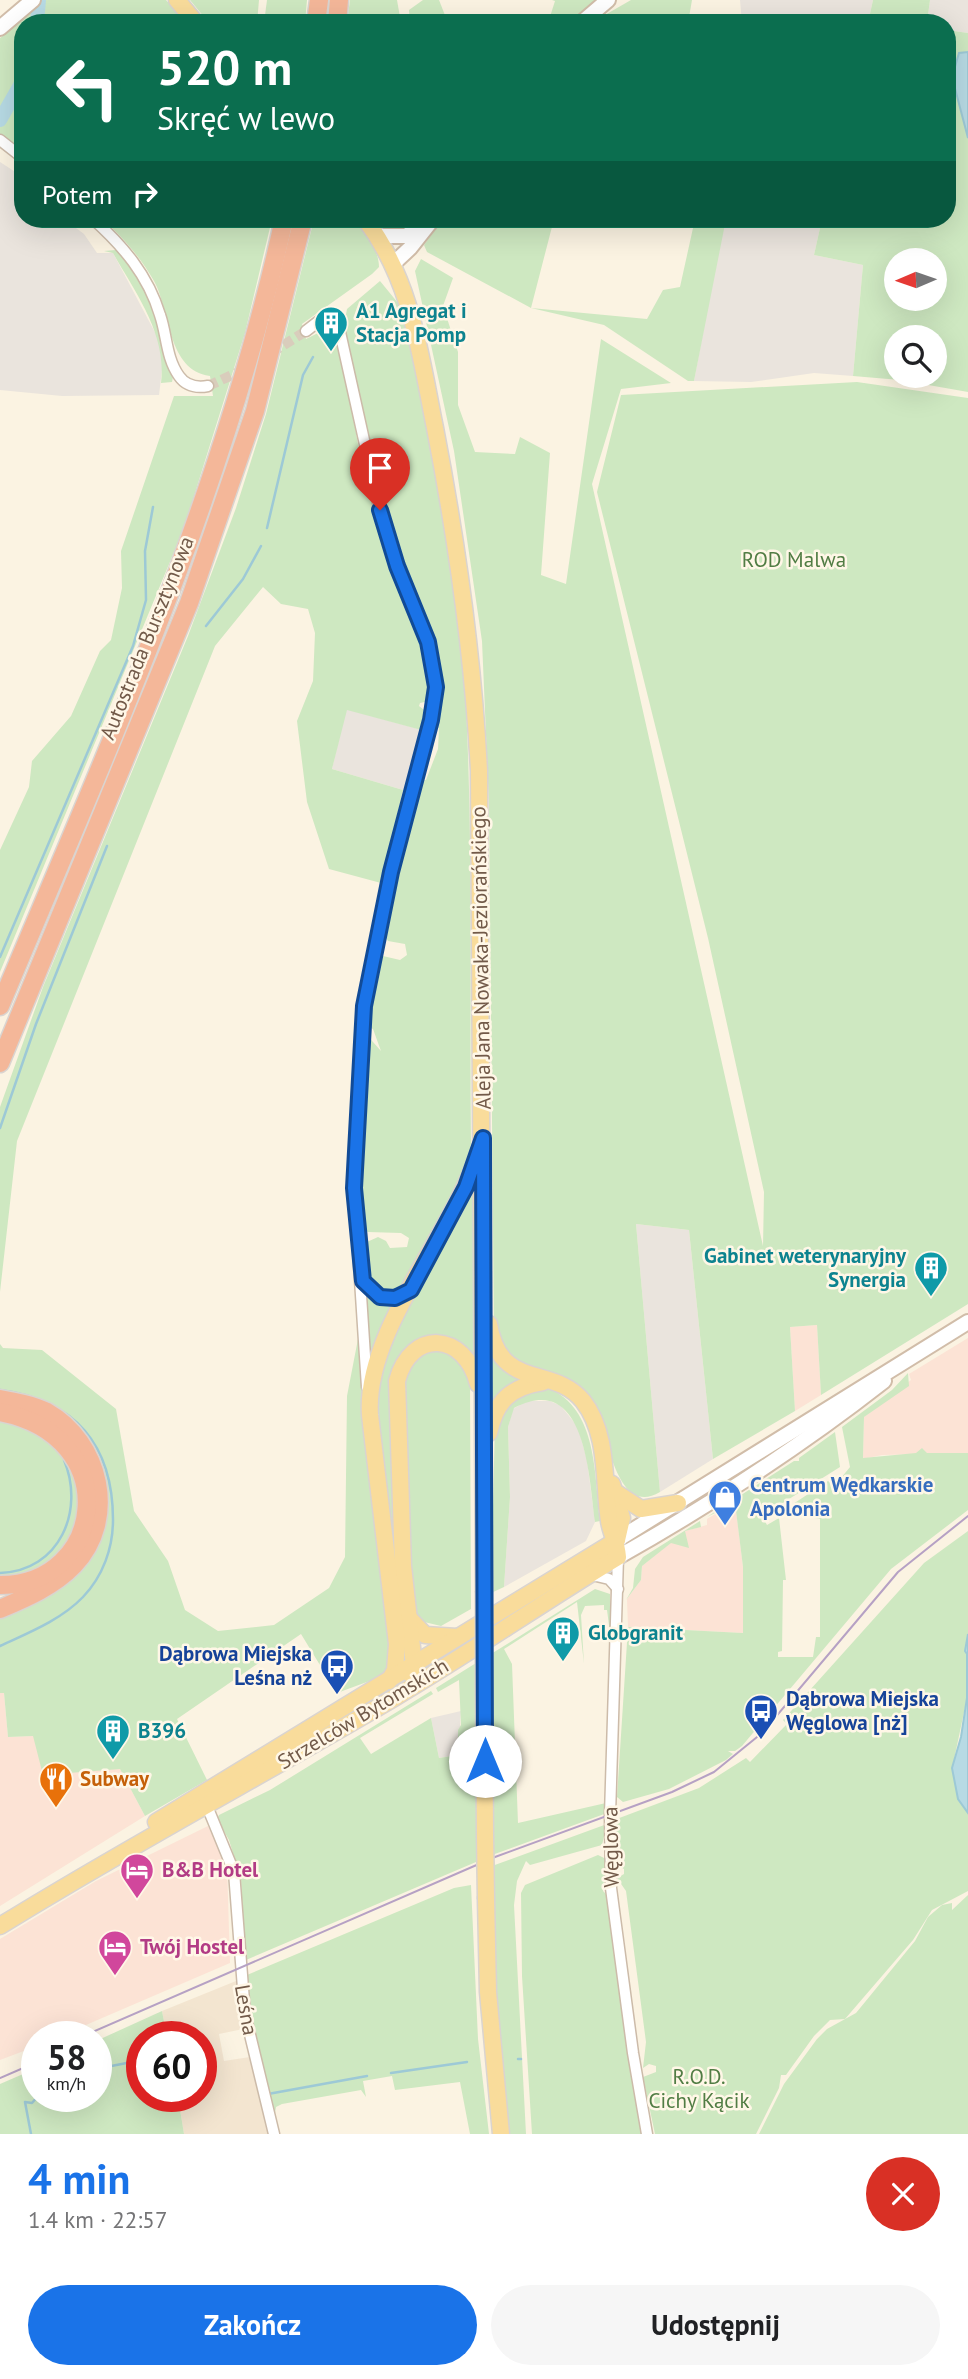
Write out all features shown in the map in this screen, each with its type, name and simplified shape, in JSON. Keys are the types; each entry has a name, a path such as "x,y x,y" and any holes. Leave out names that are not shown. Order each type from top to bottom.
{"highway":[{"name":"Autostrada Bursztynowa","path":"0,1006 181,565 233,413 282,228"},
{"name":"Autostrada Bursztynowa","path":"0,1063 189,603 255,411 293,270 301,228"},
{"path":"0,1399 46,1412 79,1441 94,1468 99,1507 90,1542 76,1563 55,1581 0,1609"},
{"path":"0,1412 24,1417 55,1433 78,1461 87,1493 80,1533 60,1562 32,1580 0,1585"}],"main road":[{"path":"16,14 33,0"},
{"path":"177,0 189,14"},
{"path":"592,14 608,0"},
{"path":"0,27 14,15"},
{"name":"Aleja Jana Nowaka-Jeziorańskiego","path":"372,228 394,263 405,292 418,344 461,568 479,771 485,1899 488,1992 500,2134"},
{"path":"378,236 406,236 418,228"},
{"path":"394,263 425,228"},
{"path":"389,1681 397,1663 397,1644 370,1405 377,1361 466,1187 483,1138"},
{"path":"483,1287 491,1337 496,1350 507,1363 524,1374 571,1390 584,1402 593,1418 604,1466 609,1525 617,1540"},
{"name":"Strzelców Bytomskich","path":"0,1926 441,1669 586,1568 617,1540 968,1322"},
{"path":"392,1699 414,1665 408,1617 397,1406 397,1381 402,1364 410,1353 420,1347 444,1343 456,1348 474,1367 484,1409"},
{"name":"Strzelców Bytomskich","path":"0,1916 463,1636 586,1568 618,1557 845,1412 927,1348"},
{"path":"484,1456 491,1424 504,1396 516,1388 548,1381"},
{"path":"604,1466 622,1518 617,1540 618,1557"},
{"path":"615,1492 641,1508 678,1503"},
{"path":"586,1568 609,1525"},
{"path":"408,1617 419,1632 430,1637 463,1636"},
{"path":"397,1644 414,1665 426,1670 441,1669"}],"street":[{"path":"102,228 125,250 145,278 160,315 170,357 180,378 195,387 208,386"},
{"path":"306,331 328,314 335,319 340,332 384,530 428,642 436,687 431,720 391,872 364,1006 354,1188 370,1405"},
{"path":"362,1275 366,1286 380,1297 395,1298 411,1290"},
{"name":"Węglowa","path":"618,1557 611,1888 632,2053 647,2134"},
{"path":"586,1568 603,1576 618,1589"},
{"name":"Leśna","path":"207,1806 233,1872 245,2014 274,2134"}],"shaded area":[{"path":"740,0 873,0 870,14 741,14"},
{"path":"930,0 968,0 968,33 956,31 956,14 928,14"},
{"path":"0,162 14,171 14,228 76,228 84,234 97,253 113,253 159,340 163,362 159,395 62,396 0,390"},
{"path":"722,228 820,228 814,255 863,265 853,376 814,373 751,382 694,381"},
{"path":"346,709 422,730 407,789 332,769"},
{"path":"636,1224 689,1230 713,1459 660,1492"},
{"path":"817,1325 821,1395 795,1411 790,1327"},
{"path":"968,1338 968,1453 882,1455 863,1459 864,1417 911,1380 909,1374"},
{"path":"527,1401 550,1401 561,1406 578,1427 587,1460 595,1522 586,1541 504,1587 510,1497 508,1427 513,1409"},
{"path":"735,1502 743,1567 743,1633 628,1627 627,1599 641,1580 642,1566 685,1531 707,1525 707,1519"},
{"path":"0,1693 4,1693 8,1737 33,1736 120,1769 145,1816 0,1906"},
{"path":"461,1711 458,1755 439,1758 431,1718"},
{"path":"208,1826 227,1865 230,1963 95,2021 21,2021 21,2052 0,2060 0,1939 96,1881"},
{"path":"236,1981 243,2029 219,2034 224,2061 250,2057 270,2134 184,2134 180,2112 217,2112 217,2021 164,2021 162,2011"}],"green space":[{"path":"46,0 166,0 178,14 29,14"},
{"path":"190,0 259,0 258,14 202,14"},
{"path":"267,0 307,0 306,14 265,14"},
{"path":"350,0 397,0 399,14 348,14"},
{"path":"423,0 439,0 444,14 409,14 409,10"},
{"path":"552,0 598,0 582,14 551,14 555,1"},
{"path":"631,0 692,0 690,14 607,14"},
{"path":"873,0 930,0 928,14 870,14"},
{"path":"14,26 14,146 0,134 0,38"},
{"path":"956,31 968,33 968,392 945,388 947,325 884,325 884,379 853,376 863,265 814,255 820,228 956,228"},
{"path":"112,228 270,228 245,333 184,528 0,972 0,850 29,787 32,761 71,716 100,651 111,640 122,588 121,551 174,396 213,396 210,376 196,371 178,351 160,294 149,272"},
{"path":"312,228 361,228 376,253 379,267 302,324 306,339 324,330 339,340 364,477 391,565 428,659 432,694 429,701 420,703 419,706 428,713 425,731 347,710 332,769 403,790 381,883 329,869 307,802 297,721 313,681 315,633 308,609 281,604 263,587 215,646 17,1141 0,1292 0,1107 43,987 188,636 236,508 266,414"},
{"path":"436,228 552,228 531,308 427,252 424,245"},
{"path":"693,228 724,228 694,381 688,381 604,325 531,308 647,319 663,290 680,287"},
{"path":"116,250 131,266 146,294 173,377 172,382 161,383 162,365 155,331 113,253 104,251"},
{"name":"ROD Malwa","path":"421,259 453,278 443,306 458,352 458,405 475,452 515,454 520,437 550,453 541,575 566,584 601,339 671,383 621,389 592,484 763,1246 764,1192 708,938 597,492 621,395 857,382 968,398 968,1304 821,1395 817,1325 790,1327 795,1411 713,1459 689,1230 636,1224 660,1492 645,1497 632,1493 623,1482 615,1467 593,1403 583,1390 564,1377 522,1364 507,1351 494,1330 489,805 482,641 454,451 415,271"},
{"path":"389,278 393,279 399,299 413,358 447,534 458,607 468,759 471,888 471,1144 466,1170 400,1294 379,1291 368,1280 365,1272 367,1242 378,1237 386,1241 390,1248 407,1247 409,1238 401,1233 368,1232 363,1221 359,1172 365,1033 381,1051 373,1029 366,1026 378,961 383,956 400,960 407,955 405,944 388,941 383,932 420,781 426,780 438,749 439,728 434,726 440,687 437,661 387,529 344,325 347,309 380,281 398,303"},
{"path":"473,1185 476,1360 460,1344 404,1355 399,1560 392,1560 376,1387 394,1336"},
{"path":"367,1296 398,1300 369,1368 366,1299"},
{"path":"358,1339 391,1661 386,1672 375,1679 337,1693 301,1634 177,1719 207,1780 145,1816 120,1769 43,1775 33,1736 8,1737 4,1693 0,1693 0,1615 47,1593 103,1484 0,1394 0,1344 3,1348 42,1350 116,1409 134,1511 168,1561 185,1610 218,1631 274,1625 329,1588 345,1557 347,1396"},
{"path":"487,1342 527,1380 487,1413"},
{"path":"438,1351 458,1361 470,1381 471,1609 441,1626 416,1620 411,1608 402,1388 414,1362 423,1355"},
{"path":"908,1373 909,1386 864,1417 863,1458 916,1453 922,1448 927,1453 968,1453 968,1510 891,1569 742,1746 735,1751 728,1751 733,1754 726,1760 669,1789 623,1802 617,1797 628,1627 743,1633 743,1567 735,1503 707,1517 794,1461 799,1461 799,1458 835,1432 840,1467 762,1516 767,1525 779,1518 786,1580 783,1580 782,1651 778,1652 778,1657 813,1657 816,1637 820,1637 820,1519 814,1518 814,1512 789,1513 790,1506 828,1481 836,1487 841,1484 841,1478 850,1467 842,1427 892,1390"},
{"path":"548,1388 564,1398 585,1427 594,1464 600,1521 595,1522 586,1456 570,1416 556,1403 538,1400 514,1408 508,1427 510,1497 504,1587 491,1593 495,1420 517,1392"},
{"path":"0,1417 45,1432 76,1471 81,1507 73,1536 47,1566 35,1572 0,1580"},
{"path":"700,1521 701,1527 685,1531 689,1548 671,1543 642,1566 641,1580 626,1600 633,1588 635,1569 643,1557"},
{"name":"R.O.D. Cichy Kącik","path":"968,1531 968,1634 965,1651 967,1698 952,1769 958,1799 968,1813 968,1891 932,1910 913,1940 845,2019 830,2020 814,2036 786,2075 781,2075 779,2088 756,2134 655,2134 643,2077 656,2072 656,2066 649,2064 643,2068 646,2042 626,1891 617,1878 624,1874 624,1869 619,1866 614,1820 699,1788 746,1758 750,1762 787,1724 783,1720 924,1563"},
{"path":"595,1589 610,1594 610,1633 604,1605 585,1606 581,1615 584,1664 577,1602 504,1649 512,1664 518,1823 606,1803 607,1813 492,1855 491,1654"},
{"path":"476,1663 476,1862 246,1960 242,1956 240,1926 243,1923 241,1879 229,1840 217,1819 219,1815 270,1790 431,1691 433,1694 360,1738 371,1754 431,1718 439,1758 458,1755 458,1730 461,1725 459,1680 438,1692 436,1688"},
{"path":"607,1824 602,1845 530,1865 526,1861 517,1881 514,1905 526,2134 506,2134 495,2013 492,1866"},
{"path":"598,1855 606,1859 603,1891 608,1896 643,2134 532,2134 522,1976 521,1893 525,1885"},
{"path":"471,1885 478,2039 489,2134 470,2134 460,2082 395,2090 392,2076 363,2081 366,2097 361,2090 282,2104 276,2107 275,2113 248,2022 253,2021 247,1975 454,1888"},
{"path":"968,1895 968,2134 759,2134 784,2084 817,2039 827,2029 856,2013 915,1941 928,1917 942,1905 952,1903 952,1910"},
{"path":"162,2011 164,2021 140,2021"},
{"path":"126,2027 126,2112 180,2112 184,2134 0,2134 0,2084 21,2075 21,2112 112,2112 112,2034"}],"water":[{"path":"968,52 968,138 956,92 956,63 959,53"},
{"path":"968,1634 968,1813 958,1799 952,1768 961,1737 967,1698 965,1651"}],"waterway":[{"path":"38,14 39,0"},
{"path":"0,120 14,96"},
{"path":"267,528 303,375 313,357"},
{"path":"0,957 133,646 146,600 145,551 153,507"},
{"path":"206,626 243,579 261,546"},
{"path":"0,1128 36,1024 107,846"},
{"path":"0,1390 26,1395 49,1404 69,1416 85,1431 106,1469 113,1520 106,1561 83,1597 54,1619 0,1646"},
{"path":"0,1573 21,1570 38,1562 52,1550 62,1534 69,1517 71,1498 70,1479 64,1460"},
{"path":"391,2073 467,2062"},
{"path":"112,2066 126,2063"},
{"path":"268,2094 367,2076"},
{"path":"27,2112 31,2134"}],"tunnel":[{"path":"271,353 306,331"},
{"path":"208,386 243,370"}],"tram line":[{"path":"112,2024 495,1857 672,1792 714,1772 762,1733 898,1572 968,1516"},
{"path":"0,2078 21,2069"}],"place":[{"name":"A1 Agregat i Stacja Pomp","path":"331,353"},
{"name":"Gabinet weterynaryjny Synergia","path":"931,1298"},
{"name":"Centrum Wędkarskie Apolonia","path":"725,1527"},
{"name":"Globgranit","path":"563,1663"},
{"name":"Dąbrowa Miejska Leśna nż","path":"337,1696"},
{"name":"Dąbrowa Miejska Węglowa [nż]","path":"761,1741"},
{"name":"B396","path":"113,1761"},
{"name":"Subway","path":"56,1809"},
{"name":"B&B Hotel","path":"137,1900"},
{"name":"Twój Hostel","path":"115,1977"}],"route":[{"path":"380,510 397,566 428,642 436,687 431,720 391,872 367,987 358,1083 355,1208 363,1281 370,1291 380,1297 400,1297 411,1290 460,1199 470,1179 483,1138 485,1761"}]}
